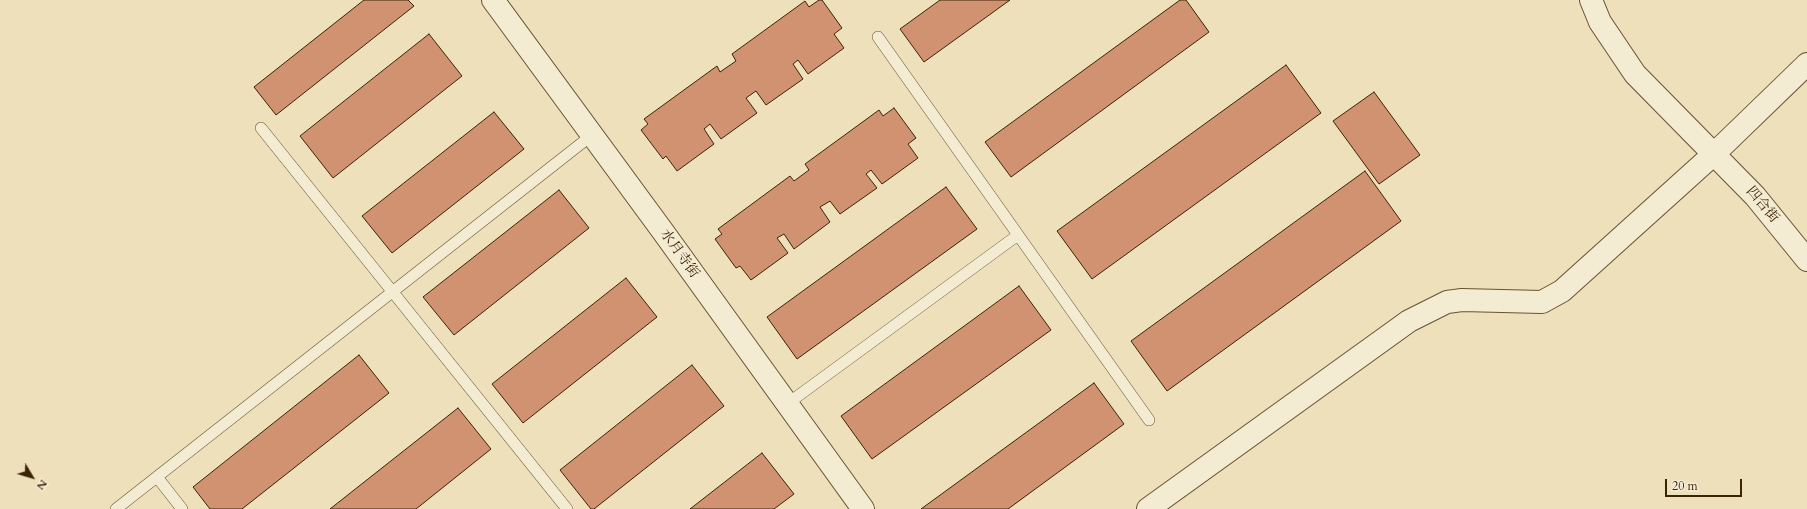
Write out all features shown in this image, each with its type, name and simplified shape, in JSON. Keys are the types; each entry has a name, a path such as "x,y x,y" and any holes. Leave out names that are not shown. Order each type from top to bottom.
{"street":[{"name":"水月寺街","path":"493,0 863,509"},
{"name":"四合街","path":"1591,0 1600,22 1635,74 1715,153 1755,196 1807,260"},
{"path":"1148,509 1410,321 1447,302 1462,300 1542,302 1562,291 1715,153 1807,64"}],"lane":[{"path":"878,37 1149,420"},
{"path":"262,128 567,509"},
{"path":"116,509 592,135"},
{"path":"787,404 1018,235"},
{"path":"157,477 182,509"}],"building":[{"path":"364,0 408,0 414,6 276,115 254,87"},
{"path":"819,0 822,0 842,28 834,34 844,48 808,74 798,60 793,64 803,79 766,105 756,91 746,98 757,113 721,139 710,124 704,129 714,144 677,171 666,156 663,159 641,130 648,124 644,119 717,66 720,72 736,61 732,54 805,1 809,7"},
{"path":"940,0 1010,0 924,62 900,29"},
{"path":"1180,0 1186,0 1209,32 1011,177 985,142"},
{"path":"429,34 462,76 333,178 300,136"},
{"path":"1286,65 1321,113 1092,279 1057,231"},
{"path":"1374,92 1420,155 1379,184 1333,121"},
{"path":"894,108 916,138 908,144 918,158 882,184 871,170 866,174 877,188 840,214 830,201 820,207 830,222 794,249 784,234 777,238 788,253 751,280 740,266 736,268 715,239 722,234 718,229 790,176 794,181 809,170 805,164 879,110 883,116"},
{"path":"494,112 524,149 392,253 362,216"},
{"path":"1365,171 1401,221 1167,391 1131,341"},
{"path":"946,187 977,229 797,359 767,317"},
{"path":"559,190 589,228 454,335 423,297"},
{"path":"626,278 657,317 523,423 492,384"},
{"path":"1019,286 1051,330 872,459 841,416"},
{"path":"359,355 389,393 242,509 210,509 193,487"},
{"path":"692,365 724,406 594,509 591,509 560,470"},
{"path":"1094,383 1124,424 1008,509 921,509"},
{"path":"458,408 491,449 416,509 330,509"},
{"path":"762,453 794,494 774,509 690,509"}]}
